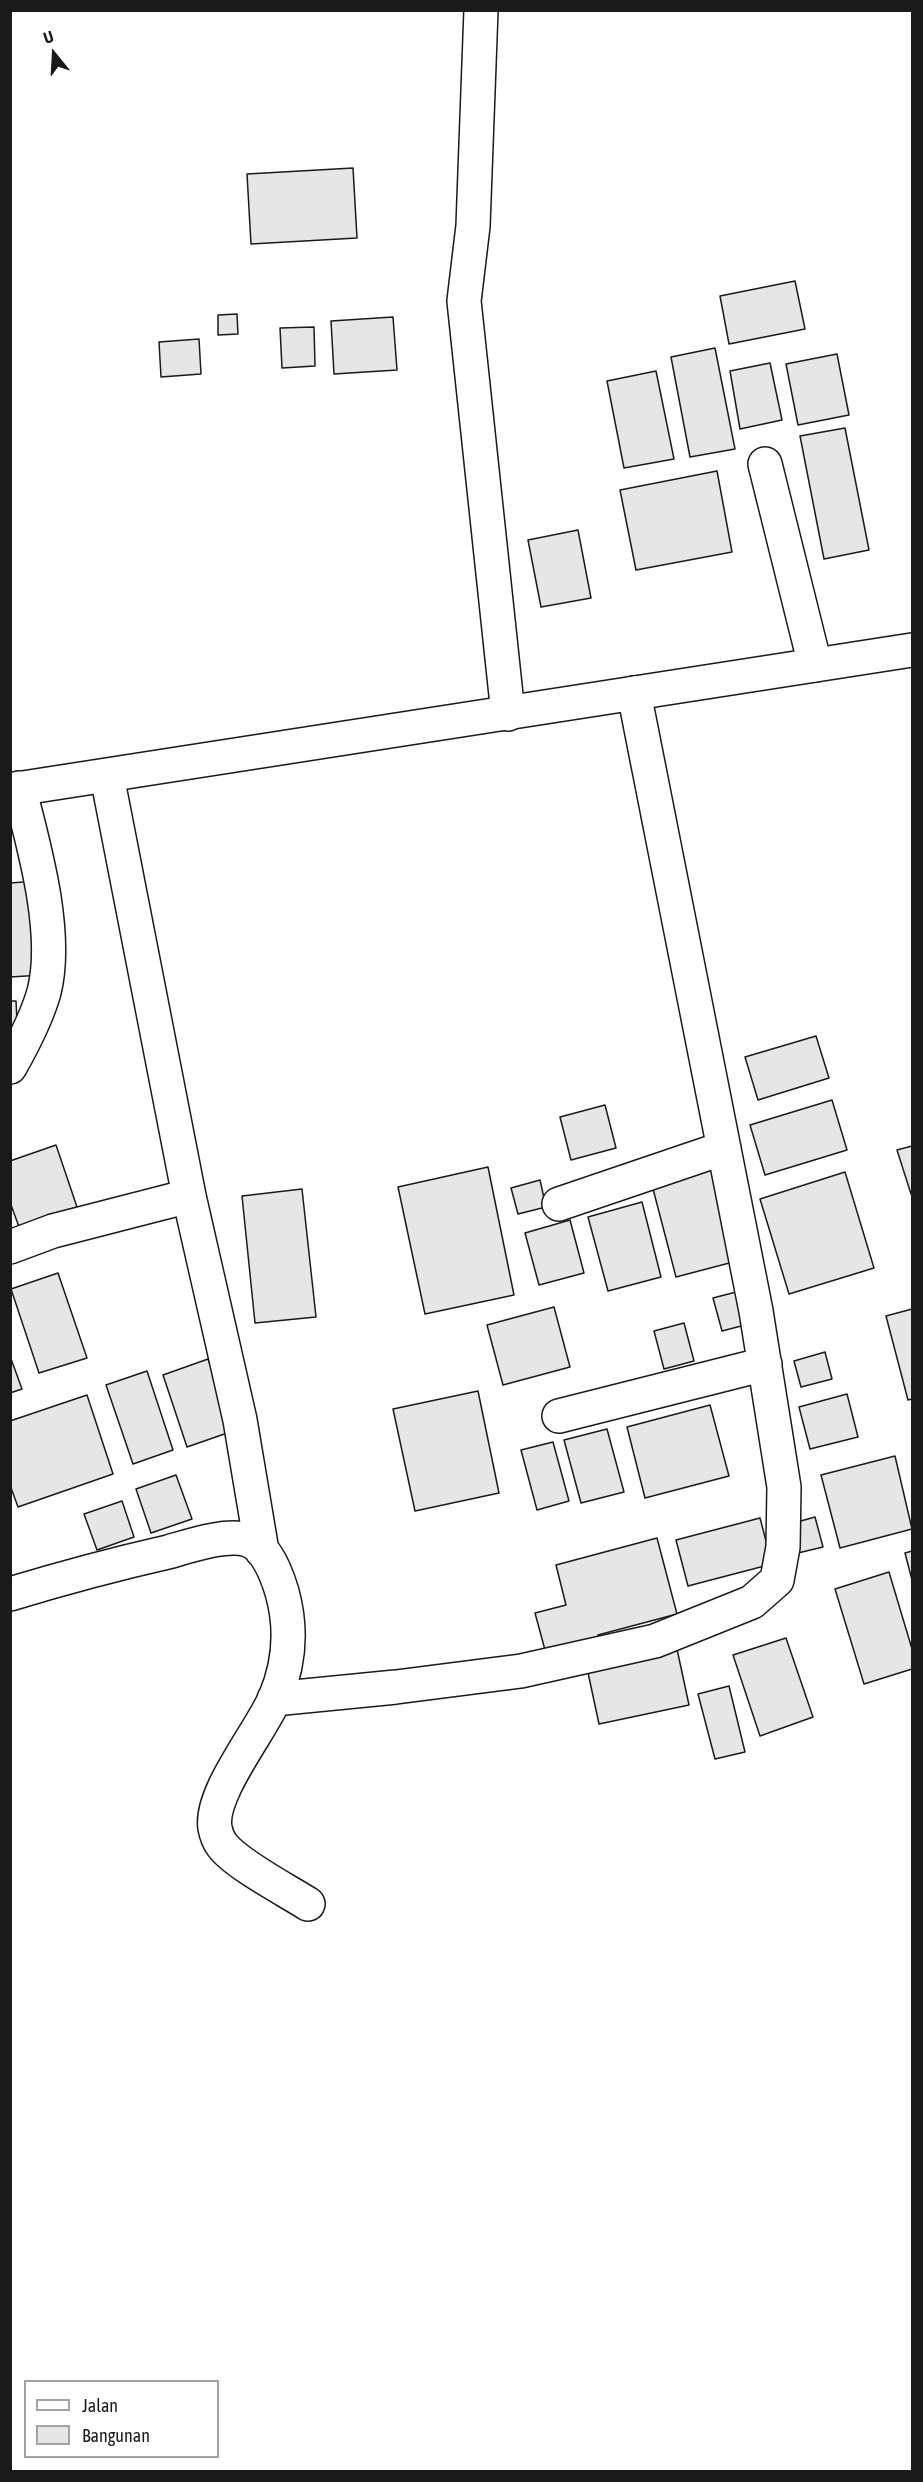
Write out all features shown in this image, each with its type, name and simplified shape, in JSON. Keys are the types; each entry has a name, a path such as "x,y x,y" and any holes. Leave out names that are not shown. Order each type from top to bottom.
{"street":[{"path":"481,10 473,226 464,301 508,714"},
{"path":"765,464 816,665"},
{"path":"10,1067 22,1046 43,993 48,948 43,887 15,789 912,650"},
{"path":"274,1699 396,1687 521,1671 655,1641 752,1602 777,1580 783,1547 784,1487 765,1364 634,693"},
{"path":"107,776 189,1196 240,1420 262,1551 280,1586 287,1609 289,1645 285,1669 274,1699 224,1790 215,1812 215,1827 220,1844 233,1856 308,1904"},
{"path":"558,1204 724,1148"},
{"path":"10,1247 53,1231 189,1196"},
{"path":"559,1416 765,1364"},
{"path":"10,1594 66,1577 216,1540 247,1540 262,1551"}],"building":[{"path":"353,168 357,238 251,244 247,174"},
{"path":"795,281 805,329 729,344 720,296"},
{"path":"237,314 238,334 218,335 218,315"},
{"path":"393,317 397,370 334,374 331,321"},
{"path":"314,327 315,366 282,368 280,328"},
{"path":"199,339 201,374 161,377 159,342"},
{"path":"715,348 735,449 690,457 671,357"},
{"path":"837,354 849,415 798,425 786,364"},
{"path":"770,363 782,420 740,429 730,371"},
{"path":"656,371 674,459 624,468 607,381"},
{"path":"845,428 869,550 824,559 800,436"},
{"path":"717,471 732,552 636,570 620,490"},
{"path":"578,530 591,598 541,607 528,540"},
{"path":"37,881 43,975 10,977 10,883"},
{"path":"10,1001 16,1001 18,1041 10,1041"},
{"path":"816,1036 829,1078 758,1100 745,1057"},
{"path":"832,1100 847,1150 765,1175 750,1125"},
{"path":"605,1105 616,1148 571,1160 560,1117"},
{"path":"56,1145 77,1207 19,1227 10,1202 10,1161"},
{"path":"912,1146 912,1193 911,1194 897,1150"},
{"path":"488,1167 514,1295 425,1314 398,1187"},
{"path":"713,1168 737,1261 676,1277 652,1185"},
{"path":"845,1172 874,1268 789,1294 760,1199"},
{"path":"540,1180 546,1207 518,1214 511,1188"},
{"path":"302,1189 316,1317 255,1323 242,1196"},
{"path":"642,1202 661,1277 608,1291 588,1217"},
{"path":"570,1220 584,1273 539,1285 525,1233"},
{"path":"58,1273 87,1358 39,1373 11,1289"},
{"path":"736,1292 745,1325 722,1331 713,1298"},
{"path":"554,1307 570,1367 503,1385 487,1325"},
{"path":"912,1309 912,1399 908,1400 886,1316"},
{"path":"684,1323 694,1361 664,1369 654,1331"},
{"path":"825,1352 832,1379 801,1387 794,1361"},
{"path":"10,1356 22,1389 10,1393"},
{"path":"208,1359 233,1431 187,1447 163,1375"},
{"path":"147,1371 173,1450 133,1464 106,1385"},
{"path":"478,1391 499,1493 415,1511 393,1409"},
{"path":"847,1394 858,1437 810,1449 799,1407"},
{"path":"87,1395 113,1474 18,1507 10,1485 10,1421"},
{"path":"710,1405 729,1476 645,1498 627,1427"},
{"path":"607,1429 624,1492 581,1503 564,1440"},
{"path":"553,1442 569,1501 537,1510 521,1450"},
{"path":"895,1456 912,1529 840,1548 821,1475"},
{"path":"176,1475 192,1519 151,1533 136,1489"},
{"path":"122,1501 134,1537 97,1550 84,1514"},
{"path":"815,1517 823,1547 798,1553 790,1524"},
{"path":"760,1518 772,1564 688,1586 676,1540"},
{"path":"657,1538 677,1614 598,1635 600,1646 548,1661 535,1613 566,1605 556,1565"},
{"path":"912,1551 912,1580 905,1553"},
{"path":"889,1572 912,1649 912,1669 864,1684 835,1589"},
{"path":"786,1638 813,1717 760,1736 733,1655"},
{"path":"677,1649 689,1705 599,1724 587,1668"},
{"path":"729,1686 745,1752 715,1759 698,1694"}]}
